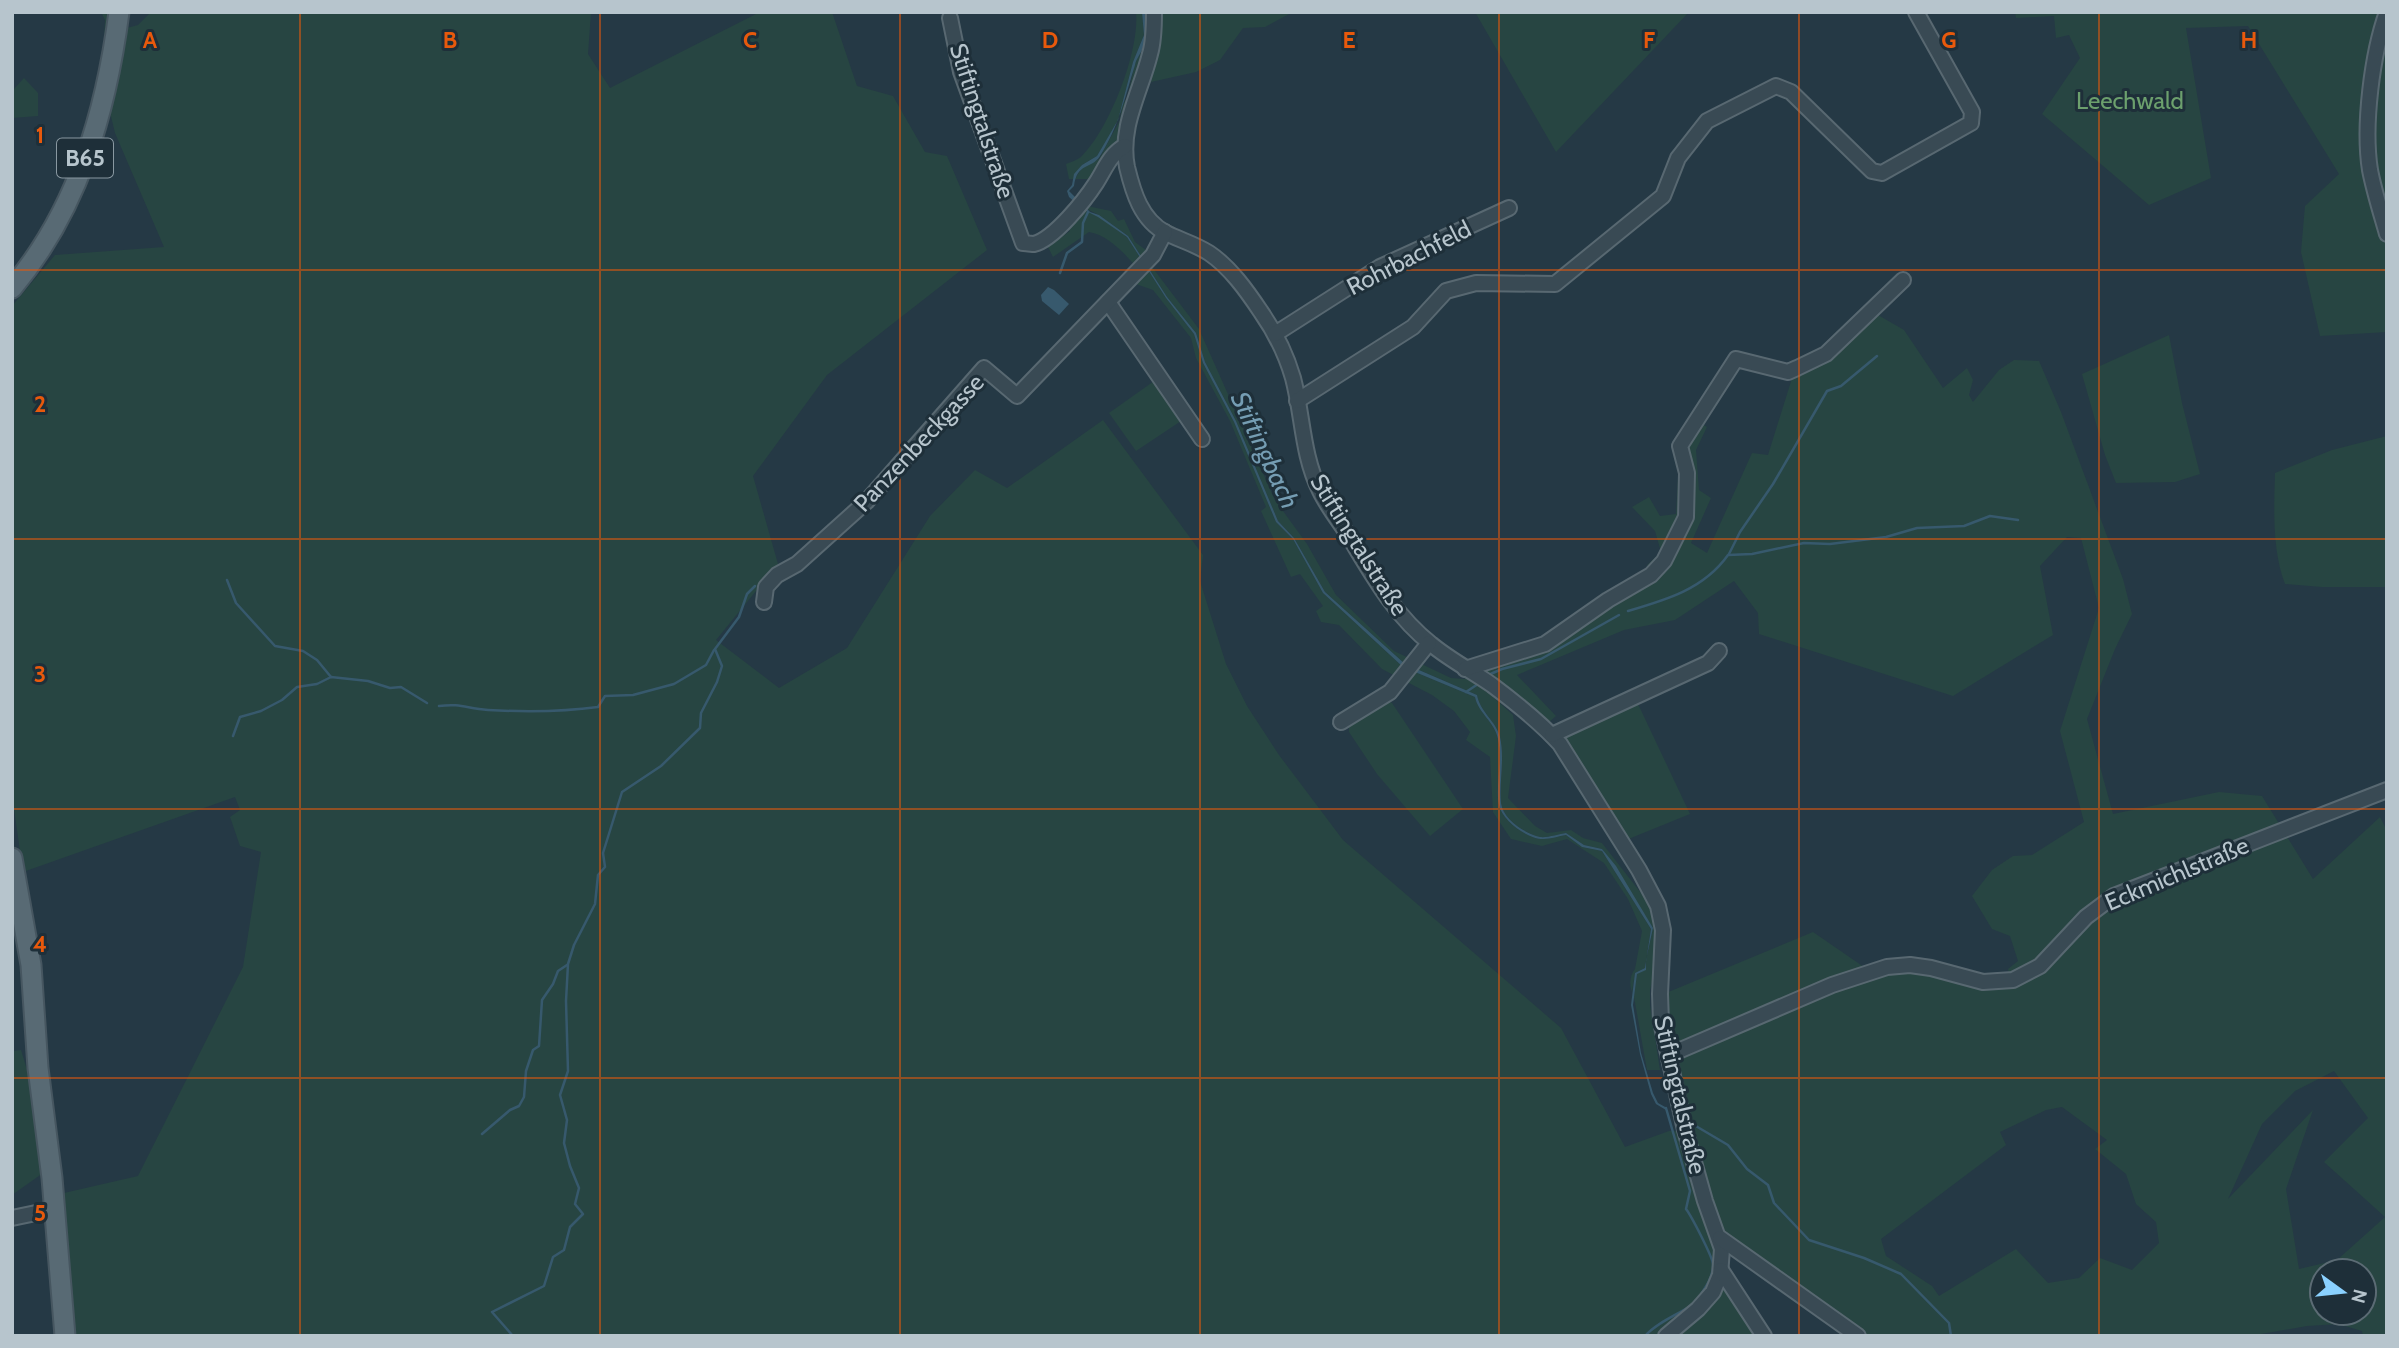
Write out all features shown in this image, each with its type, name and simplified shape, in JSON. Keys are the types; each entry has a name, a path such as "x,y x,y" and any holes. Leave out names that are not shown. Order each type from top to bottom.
{"main road":[{"name":"B65","path":"12,288 48,240 79,177 103,101 119,12"},
{"path":"12,858 31,965 38,1068 55,1209 65,1336"}],"street":[{"name":"Stiftingtalstraße","path":"1154,12 1151,51 1128,122 1125,146 1126,163 1136,197 1147,218 1164,232 1207,251 1230,271 1275,334 1288,362 1304,446 1320,492 1387,597 1414,630 1429,643 1491,684 1552,734 1570,757 1598,808 1655,897 1663,930 1661,1022 1685,1130 1705,1201 1720,1238 1721,1270 1713,1292 1706,1301 1667,1336"},
{"path":"1297,401 1413,327 1446,291 1476,283 1555,284 1663,196 1678,158 1707,121 1776,86 1790,92 1872,171 1882,173 1971,123 1972,113 1916,12"},
{"path":"2387,12 2370,96 2367,134 2371,171 2387,234"},
{"name":"Stiftingtalstraße","path":"950,18 961,72 1023,243 1034,244 1042,239 1079,207 1115,151 1125,146"},
{"name":"Rohrbachfeld","path":"1275,334 1380,267 1509,208"},
{"name":"Panzenbeckgasse","path":"764,602 766,587 777,575 796,564 867,501 984,368 1017,396 1153,255 1164,232"},
{"path":"1465,669 1545,643 1608,600 1651,575 1664,561 1686,517 1687,473 1680,446 1736,359 1788,372 1797,368 1826,354 1903,281"},
{"path":"1108,302 1202,439"},
{"path":"1341,722 1390,692 1429,643"},
{"path":"1552,734 1708,663 1719,652"},
{"name":"Eckmichlstraße","path":"1669,1055 1832,985 1887,967 1910,965 1931,968 1983,982 2000,982 2020,977 2040,966 2086,917 2115,896 2387,790"},
{"path":"12,1218 55,1209"},
{"path":"1720,1238 1858,1336"},
{"path":"1721,1270 1764,1336"}],"green space":[{"path":"101,12 125,12 123,29 138,25 151,12 591,12 588,54 610,88 760,12 832,12 857,86 893,96 925,152 947,156 987,250 827,375 753,476 778,564 716,640 779,688 847,648 930,516 975,470 1007,488 1103,420 1203,555 1200,581 1226,664 1247,706 1279,755 1343,840 1561,1028 1625,1147 1669,1131 1680,1131 1698,1164 1702,1155 1697,1153 1667,1028 1666,993 1813,932 1877,976 1903,971 1938,976 1982,989 2012,987 2008,969 2018,961 2010,936 1992,929 1972,896 1992,870 2013,856 2032,855 2084,822 2060,731 2099,608 2081,538 2067,537 2040,566 2053,635 1953,696 1759,634 1758,613 1734,581 1675,620 1624,630 1517,675 1556,716 1548,723 1502,686 1493,697 1513,715 1516,736 1508,798 1535,826 1547,833 1571,830 1583,838 1602,843 1651,906 1657,928 1657,964 1650,990 1650,1005 1660,1070 1647,1070 1634,997 1637,974 1646,969 1653,928 1602,849 1584,845 1566,833 1543,837 1534,835 1510,820 1501,803 1500,738 1477,695 1405,664 1325,592 1294,538 1278,521 1236,421 1205,362 1196,333 1167,297 1128,236 1085,208 1087,206 1111,211 1118,221 1124,219 1135,242 1150,253 1146,259 1199,329 1275,500 1307,544 1336,595 1394,651 1451,678 1464,679 1656,579 1647,565 1661,552 1655,531 1632,507 1649,497 1660,516 1676,514 1678,478 1692,476 1687,447 1699,422 1707,427 1696,450 1699,490 1711,498 1691,543 1707,553 1752,453 1768,455 1793,375 1827,359 1878,315 1904,330 1943,388 1967,368 1973,380 1969,395 1973,402 1999,370 2014,360 2039,361 2061,412 2123,579 2132,614 2087,719 2113,814 2219,792 2262,796 2313,879 2380,817 2387,831 2387,1336 2363,1336 2362,1331 2348,1327 2378,1327 2378,1257 2340,1257 2385,1217 2324,1162 2368,1118 2334,1071 2295,1091 2262,1124 2228,1199 2313,1110 2286,1189 2299,1269 2308,1267 2308,1326 2250,1336 1868,1336 1786,1279 1715,1241 1729,1273 1771,1336 74,1336 64,1193 138,1176 243,967 261,852 240,846 230,817 240,810 235,797 23,872 12,795 12,306 55,255 164,247 115,133 102,79 105,20","holes":["2062,1107 2107,1140 2095,1149 2126,1174 2136,1204 2156,1222 2159,1243 2132,1270 2100,1258 2079,1278 2048,1283 2016,1249 1939,1296 1932,1286 1886,1256 1881,1239 2006,1145 2000,1132 2046,1110"]},
{"path":"1136,12 1142,12 1144,35 1133,62 1118,120 1097,156 1082,165 1073,179 1069,179 1066,164 1081,157 1092,145 1112,110 1128,68 1136,28"},
{"path":"1145,12 1149,12 1148,49 1132,86 1119,144 1093,179 1075,179 1083,166 1099,159 1120,120 1135,62 1143,50"},
{"path":"1161,12 1293,12 1265,27 1243,28 1220,60 1196,72 1151,82"},
{"path":"1475,12 1689,12 1556,152"},
{"name":"Leechwald","path":"2015,12 2387,12 2387,332 2320,336 2301,252 2305,206 2339,174 2248,26 2186,28 2211,178 2149,205 2042,114 2080,58 2069,35 2056,38 2054,16 2016,18"},
{"path":"24,78 38,93 38,116 12,118 14,89"},
{"path":"1084,210 1098,216 1127,237 1166,298 1194,334 1203,363 1234,422 1276,522 1293,539 1323,593 1403,667 1475,697 1498,739 1499,805 1511,823 1531,836 1547,839 1566,835 1582,847 1602,851 1651,929 1645,968 1635,973 1632,992 1630,980 1635,969 1642,931 1628,899 1604,863 1567,839 1542,846 1511,839 1493,812 1490,757 1466,740 1470,732 1454,711 1432,695 1382,669 1339,625 1321,622 1316,611 1323,606 1300,574 1291,577 1261,511 1266,507 1230,421 1196,358 1191,338 1153,290 1133,283 1142,273 1111,242 1089,232 1053,257 1048,247 1070,231 1068,228"},
{"path":"2169,335 2182,403 2200,474 2175,482 2116,483 2105,455 2082,374"},
{"path":"1157,379 1184,419 1136,451 1109,413"},
{"path":"2387,436 2387,587 2285,584 2276,543 2275,473 2332,450"},
{"path":"1386,700 1392,703 1463,809 1430,836 1377,774 1349,732 1349,725"},
{"path":"1638,704 1690,814 1626,840 1565,741 1572,729"},
{"path":"21,1050 34,1093 43,1173 12,1195 12,1051"}],"water":[{"path":"1142,12 1145,12 1144,46 1119,117 1133,62 1144,35"},
{"name":"Stiftingbach","path":"1117,121 1100,156 1078,173 1074,186 1069,191 1090,212 1099,215 1128,236 1167,297 1196,333 1205,362 1236,421 1278,521 1294,538 1325,592 1405,664 1477,695 1500,737 1501,803 1506,814 1521,829 1534,835 1543,837 1566,833 1584,845 1602,849 1616,866 1653,928 1647,956 1651,929 1602,851 1582,847 1566,835 1544,839 1531,836 1511,823 1501,811 1498,798 1498,739 1475,697 1403,667 1323,593 1293,539 1276,522 1234,422 1203,363 1194,334 1166,298 1127,237 1084,210 1069,197 1067,191 1072,185 1074,174 1082,165 1097,156"},
{"path":"1048,287 1069,304 1059,315 1042,301 1041,295"},
{"path":"1646,962 1646,970 1637,974 1633,1005 1641,1053 1653,1093 1658,1103 1667,1108 1666,1110 1656,1104 1651,1094 1640,1054 1631,1005 1635,973 1645,968"}],"waterway":[{"path":"1060,273 1067,253 1082,242 1083,223 1088,212"},
{"path":"1729,554 1827,391 1841,386 1877,356"},
{"path":"1628,611 1696,585 1708,577 1728,555 1752,554 1804,543 1830,544 1886,537 1917,528 1964,526 1990,516 2018,520"},
{"path":"227,580 236,603 275,646 303,651 317,660 331,677"},
{"path":"513,1336 492,1312 544,1286 553,1257 564,1250 570,1227 583,1214 575,1204 579,1188 564,1143 567,1120 560,1095 568,1071 568,964 574,945 595,904 598,875 605,867 603,853 622,792 661,766 700,728 701,713 722,666 715,649 739,617 747,594 755,586"},
{"path":"1486,676 1541,659 1619,615"},
{"path":"439,706 529,711 598,707 605,696 633,695 674,684 706,665 714,650"},
{"path":"233,736 240,717 261,711 282,700 297,687 317,684 331,677 368,681 390,688 401,687 427,703"},
{"path":"1466,692 1478,684"},
{"path":"482,1134 510,1110 519,1106 524,1097 526,1071 533,1050 539,1046 542,1000 558,971 567,965"},
{"path":"1666,1108 1690,1191 1686,1209 1713,1264 1710,1279 1697,1300"},
{"path":"1689,1122 1728,1145 1747,1169 1768,1185 1774,1203 1809,1240 1864,1258 1901,1274 1949,1323 1951,1336"},
{"path":"1645,1336 1692,1305"}]}
